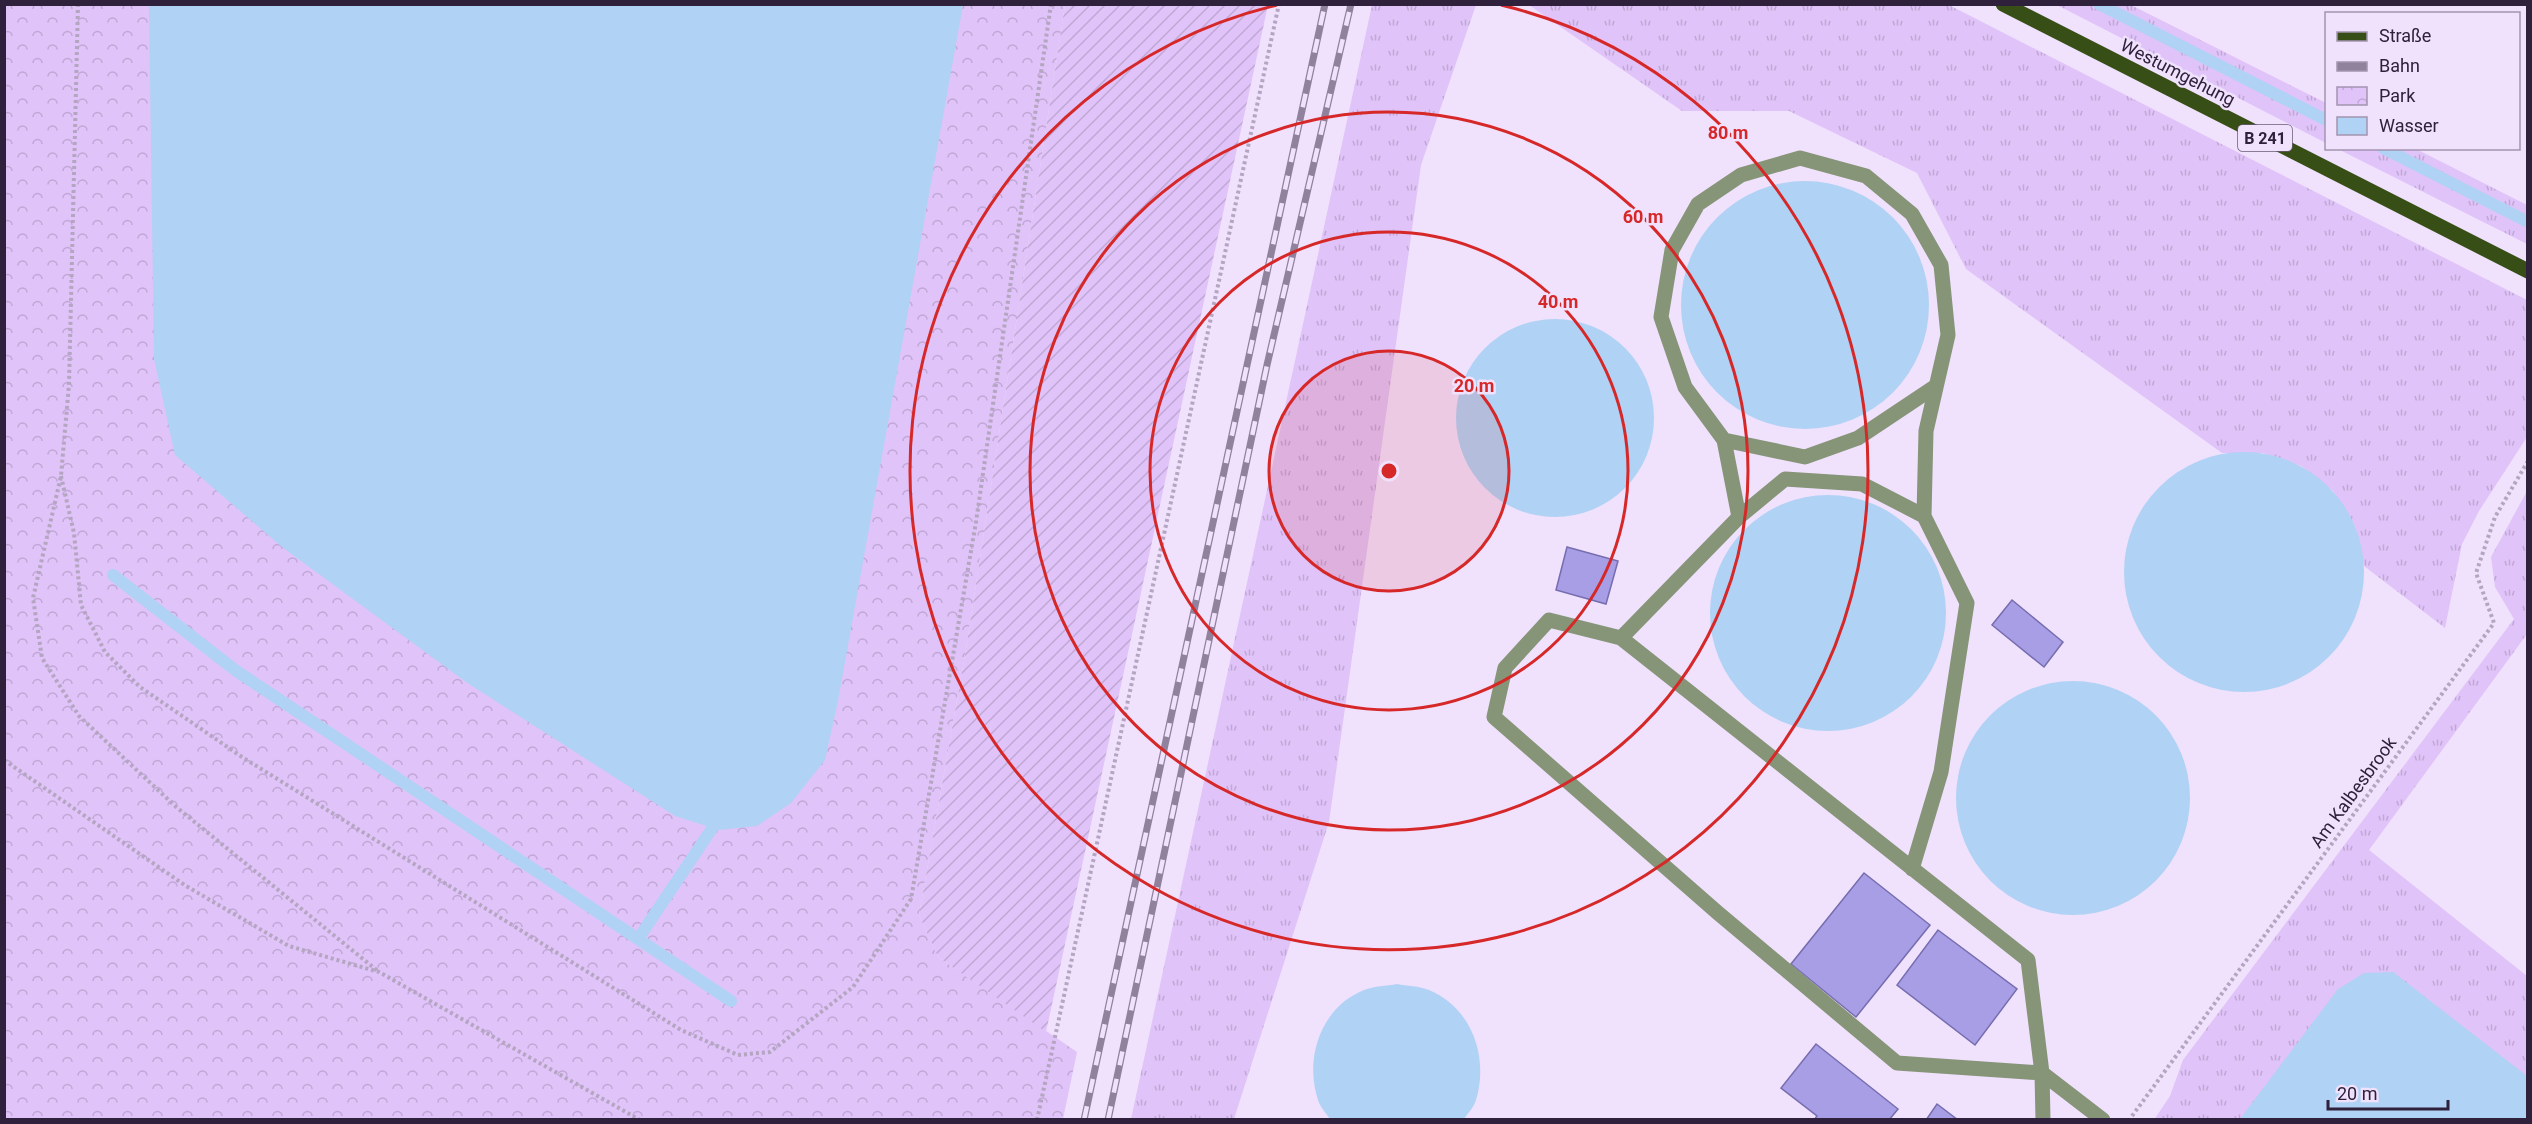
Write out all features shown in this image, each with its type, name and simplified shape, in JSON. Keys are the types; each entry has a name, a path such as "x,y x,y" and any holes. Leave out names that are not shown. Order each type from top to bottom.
{"main road":[{"name":"Westumgehung","path":"2003,4 2528,271"}],"lane":[{"path":"1739,517 1724,440 1685,387 1661,317 1672,250 1698,204 1741,175 1800,158 1866,176 1912,214 1941,264 1948,335 1926,431 1924,516 1966,603 1941,772 1912,869"},
{"path":"1724,440 1805,458 1858,438 1936,386"},
{"path":"1621,638 1739,517 1785,479 1862,484 1924,516"},
{"path":"2043,1119 2042,1073 2028,960 1621,638 1549,620 1505,668 1494,717 1718,912 1897,1063 2042,1073 2103,1119"}],"path":[{"path":"78,4 69,384 61,476 33,598 42,658 79,716 175,806 379,972 640,1119"},
{"path":"61,476 74,533 81,605 105,652 141,687 242,757 681,1030 738,1055 770,1052 853,987 911,899 976,522 1052,4"},
{"path":"1037,1119 1279,4"},
{"name":"Am Kalbesbrook","path":"2130,1119 2494,623 2476,573 2495,517 2528,460"},
{"path":"4,760 186,886 289,946 379,972"}],"green space":[{"path":"5,5 1065,5 966,649 919,915 938,957 1077,1052 1063,1119 5,1120"},
{"path":"1065,5 1268,5 1046,1032 938,957 919,915 966,649"},
{"path":"1372,5 1476,5 1421,165 1329,822 1234,1119 1131,1119"},
{"path":"1529,5 1949,5 2527,300 2527,437 2479,511 2462,544 2445,628 2364,566 2355,526 2333,491 2301,466 2263,453 2222,453 1966,269 1917,173 1789,111 1682,111"},
{"path":"2057,5 2131,5 2325,102 2325,142"},
{"path":"2340,150 2418,150 2527,205 2527,244"},
{"path":"2527,491 2527,634 2369,850 2527,976 2527,1119 2154,1120 2170,1096 2183,1060 2514,619 2495,587 2491,557"}],"water":[{"path":"149,5 963,5 838,701 825,760 791,803 757,826 719,830 675,816 466,682 282,547 175,455 154,359"},
{"path":"1805,181 1829,183 1852,190 1874,202 1893,217 1908,236 1920,258 1927,281 1929,305 1927,329 1920,352 1908,374 1893,393 1874,408 1852,420 1829,427 1805,429 1781,427 1758,420 1736,408 1717,393 1702,374 1690,352 1683,329 1681,305 1683,281 1690,258 1702,236 1717,217 1736,202 1758,190 1781,183"},
{"path":"1545,319 1565,319 1602,330 1632,355 1647,380 1654,408 1650,447 1643,465 1618,495 1602,506 1584,513 1565,517 1545,517 1508,506 1478,481 1467,465 1460,447 1456,428 1456,408 1467,371 1492,341 1508,330 1526,323"},
{"path":"2244,452 2267,455 2290,462 2329,487 2354,526 2361,549 2364,572 2361,595 2354,618 2329,657 2290,682 2267,689 2244,692 2221,689 2198,682 2159,657 2134,618 2127,595 2124,572 2127,549 2134,526 2159,487 2198,462 2221,455"},
{"path":"1828,495 1873,504 1903,522 1919,538 1937,568 1946,613 1937,658 1919,688 1903,704 1873,722 1828,731 1783,722 1753,704 1737,688 1719,658 1710,613 1719,568 1737,538 1753,522 1783,504"},
{"path":"2061,681 2085,681 2118,689 2128,694 2148,707 2164,723 2182,753 2190,786 2190,810 2182,843 2164,873 2148,889 2118,907 2085,915 2061,915 2028,907 2018,902 1998,889 1982,873 1964,843 1956,810 1956,786 1964,753 1969,743 1982,723 1998,707 2028,689"},
{"path":"2393,972 2527,1076 2527,1119 2240,1119 2338,989 2364,973"},
{"path":"1397,984 1429,990 1444,998 1466,1021 1474,1036 1480,1067 1474,1105 1464,1119 1330,1119 1319,1103 1314,1084 1313,1067 1315,1051 1327,1021 1337,1008 1364,990"}],"building":[{"path":"1567,547 1618,561 1606,604 1556,590"},
{"path":"2012,600 2063,642 2044,667 1992,625"},
{"path":"1864,873 1930,925 1856,1017 1791,964"},
{"path":"1938,930 2017,989 1975,1045 1897,985"},
{"path":"1816,1044 1898,1109 1889,1120 1814,1120 1817,1116 1781,1088"},
{"path":"1937,1104 1958,1120 1926,1120"}],"waterway":[{"path":"2099,4 2325,119"},
{"path":"2387,150 2528,222"},
{"path":"113,575 235,670 731,1001"},
{"path":"638,939 719,818"}],"railway":[{"path":"1084,1120 1325,4"},
{"path":"1108,1120 1267,365 1351,4"}]}
